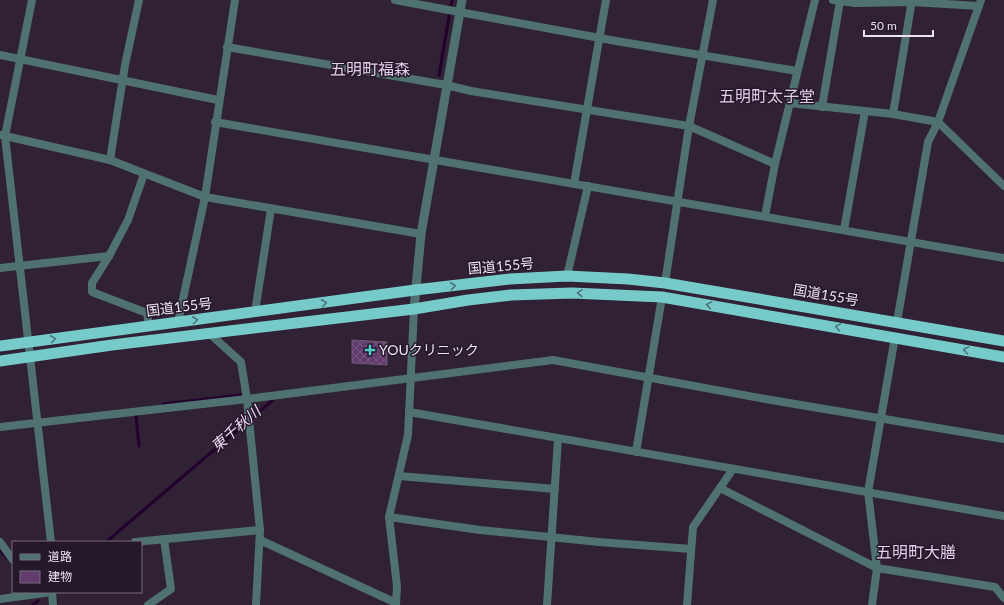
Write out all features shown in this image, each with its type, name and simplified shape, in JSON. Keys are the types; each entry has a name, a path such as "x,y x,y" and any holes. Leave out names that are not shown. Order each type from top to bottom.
{"highway":[{"name":"国道155号","path":"0,346 415,290 510,279 567,276 628,279 665,283 897,322 1004,342"},
{"path":"0,361 112,345 414,309 511,295 572,293 662,297 1004,357"}],"street":[{"path":"32,0 2,135 39,423 51,541"},
{"path":"110,160 123,80 139,0"},
{"path":"178,322 205,197 218,100 235,0"},
{"path":"395,0 600,38 797,71"},
{"path":"260,540 396,604 397,586 389,517 408,435 415,290 421,234 433,158 462,0"},
{"path":"574,184 606,0"},
{"path":"665,283 689,126 713,0"},
{"path":"764,216 775,164 815,0"},
{"path":"822,107 836,1 854,3 912,1 980,3 938,122 928,142 897,322"},
{"path":"893,114 912,1"},
{"path":"227,47 446,85 471,91 689,126 775,164"},
{"path":"0,55 218,100"},
{"path":"790,103 893,114 938,122 1004,186"},
{"path":"844,230 865,111"},
{"path":"215,122 433,158 452,163 1004,258"},
{"path":"2,135 110,160 205,197 421,234"},
{"path":"144,174 128,220 110,256 92,283 92,292 147,313 149,326"},
{"path":"567,276 588,186"},
{"path":"255,312 271,209"},
{"path":"0,268 110,256"},
{"path":"636,452 662,297"},
{"path":"210,334 241,362 247,399 260,530 256,605"},
{"path":"872,605 877,568 868,492 895,337"},
{"path":"0,427 247,399 552,360 881,419 1004,439"},
{"path":"409,412 1004,516"},
{"path":"547,605 558,439"},
{"path":"687,605 693,527 733,469"},
{"path":"399,476 555,489"},
{"path":"720,488 877,568 995,587 1004,598"},
{"path":"389,517 480,530 552,538 691,549"},
{"path":"142,541 260,530"},
{"path":"148,605 171,589 164,539"},
{"path":"0,542 12,559"},
{"path":"0,599 54,596"}],"building":[{"path":"352,340 387,342 387,365 352,363"}],"waterway":[{"path":"439,75 452,0"},
{"path":"163,404 242,395"},
{"name":"東千秋川","path":"107,541 274,399"},
{"path":"139,414 136,415 139,446"},
{"path":"0,550 12,563"},
{"name":"東千秋川","path":"33,605 38,601"}],"place":[{"name":"YOUクリニック","path":"370,350"}],"district":[{"name":"五明町福森","path":"370,69"},
{"name":"五明町太子堂","path":"767,96"},
{"name":"五明町大膳","path":"916,552"}]}
